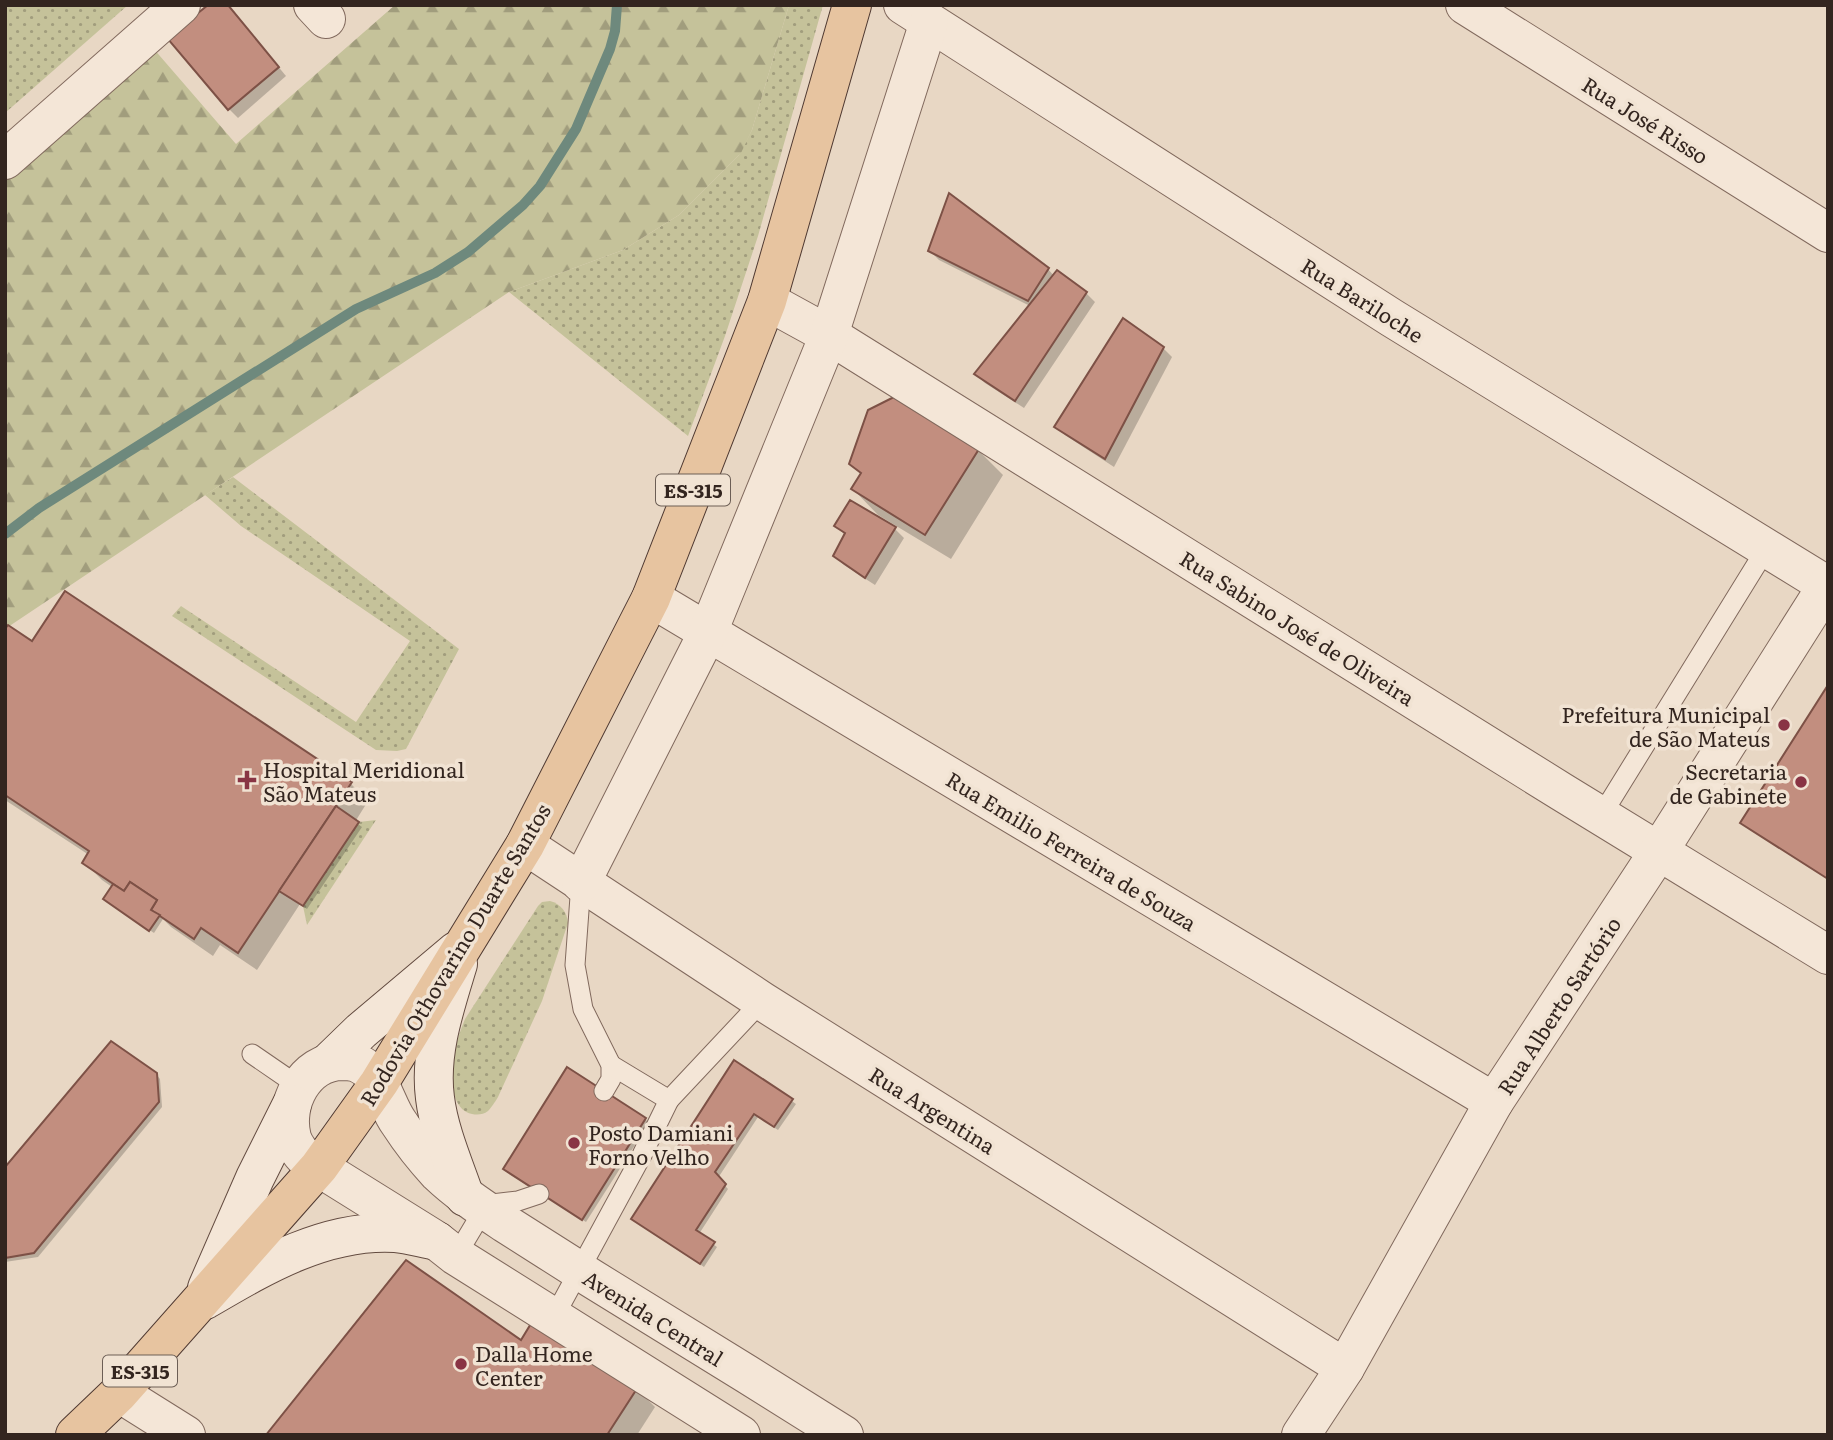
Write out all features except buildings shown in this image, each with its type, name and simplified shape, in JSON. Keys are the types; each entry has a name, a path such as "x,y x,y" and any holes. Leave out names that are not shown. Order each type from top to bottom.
{"main road":[{"name":"Rodovia Othovarino Duarte Santos","path":"75,1435 119,1393 201,1303 319,1167 379,1083 525,845 651,598 767,302 852,5"}],"street":[{"path":"5,160 181,5"},
{"name":"Rua José Risso","path":"1465,5 1828,233"},
{"path":"581,883 708,632 830,335 916,14"},
{"name":"Rua Bariloche","path":"916,14 1392,318 1827,585"},
{"name":"Rua Sabino José de Oliveira","path":"767,302 830,335 1828,955"},
{"name":"Rua Alberto Sartório","path":"1301,1435 1345,1368 1494,1102 1659,851 1827,585"},
{"name":"Rua Emilio Ferreira de Souza","path":"651,598 1494,1102"},
{"name":"Rua Argentina","path":"525,845 762,1001 1345,1368"},
{"path":"201,1303 255,1178 296,1095 314,1069 330,1061 384,1011 463,945"},
{"path":"463,945 442,1019 435,1059 435,1096 440,1122 474,1203"},
{"path":"330,1061 359,1064 379,1083"},
{"name":"Avenida Central","path":"379,1083 397,1121 411,1140 437,1172 474,1203 844,1435"},
{"path":"296,1095 290,1125 298,1151 307,1160 741,1435"},
{"path":"201,1303 258,1269 306,1247 363,1234 397,1233 447,1249"},
{"path":"119,1393 186,1435"}],"lane":[{"path":"1601,816 1766,549"},
{"path":"581,883 575,965 583,1009 611,1065 611,1079 604,1091"},
{"path":"554,1317 669,1100 762,1001"},
{"path":"252,1054 296,1095"},
{"path":"611,1065 669,1100"},
{"path":"447,1249 474,1203 518,1201 539,1194"}],"green space":[{"path":"5,5 128,5 5,113"},
{"path":"395,5 789,5 752,130 741,153 679,215 623,250 509,292 5,629 5,178 153,48 236,144"},
{"path":"789,5 823,5 758,236 688,436 509,292 623,250 679,215 739,155 752,130"},
{"path":"233,477 459,649 406,749 376,750 172,616 181,606 356,722 410,641 241,526 205,495"},
{"path":"376,820 307,925 303,906 359,822"},
{"path":"550,901 563,909 568,923 542,1001 497,1099 486,1112 466,1112 454,1095 452,1074 455,1049 465,1019 538,906 542,902"}],"waterway":[{"path":"5,534 39,508 356,309 435,273 468,252 523,205 540,186 576,129 610,49 615,31 617,5"}],"place":[{"name":"Prefeitura Municipal de São Mateus","path":"1784,725"},
{"name":"Hospital Meridional São Mateus","path":"247,780"},
{"name":"Secretaria de Gabinete","path":"1801,782"},
{"name":"Posto Damiani Forno Velho","path":"574,1143"},
{"name":"Dalla Home Center","path":"461,1364"}]}
